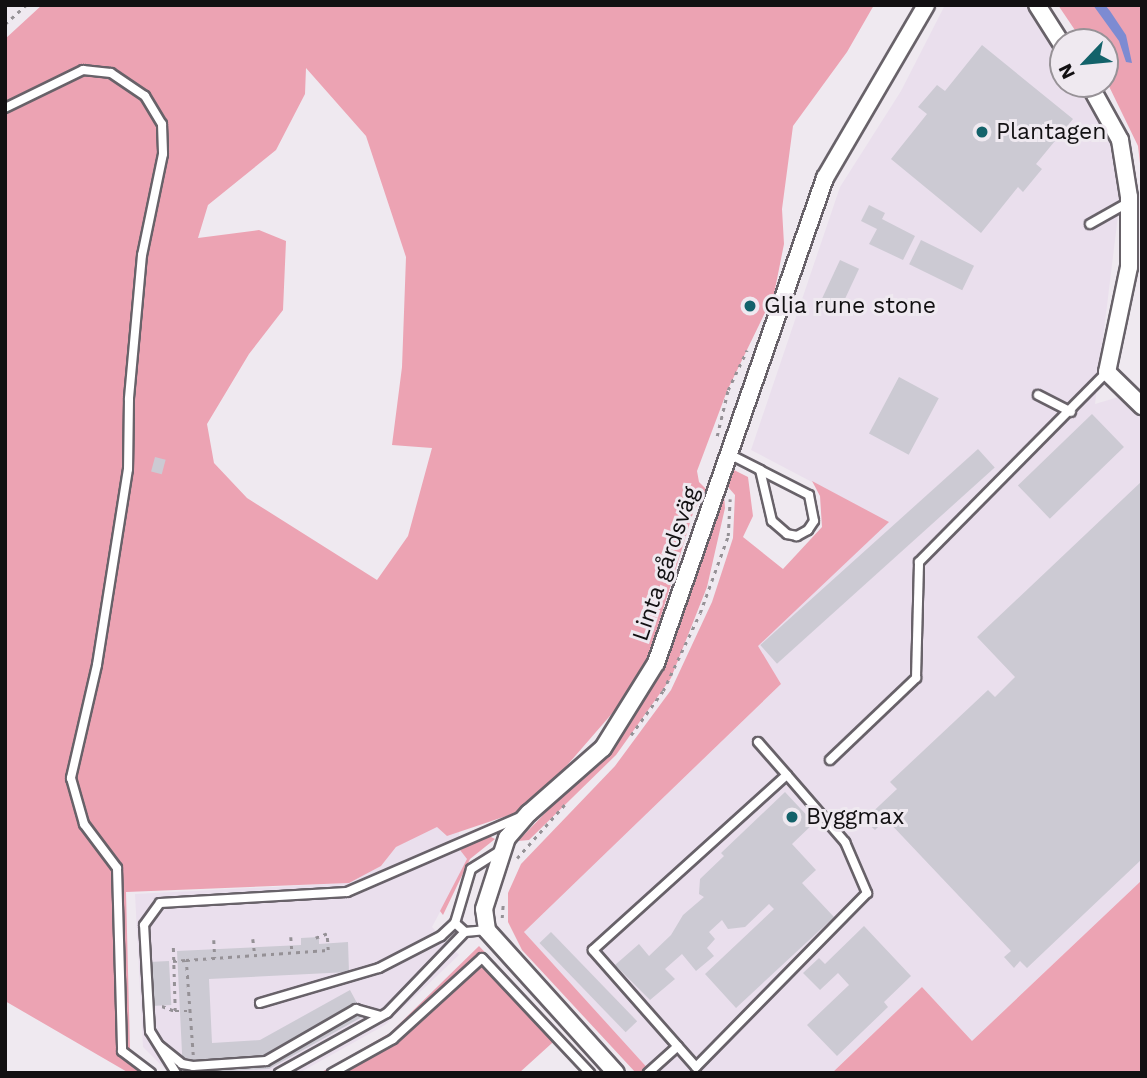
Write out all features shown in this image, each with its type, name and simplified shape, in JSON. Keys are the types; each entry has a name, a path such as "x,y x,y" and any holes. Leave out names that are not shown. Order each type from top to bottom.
{"street":[{"name":"Linta gårdsväg","path":"487,930 484,909 501,850 529,813 603,748 656,663 825,178 926,5"},
{"path":"1037,5 1052,28"},
{"path":"1097,98 1120,140 1135,228 1107,372 1142,406"},
{"path":"487,930 616,1073"}],"lane":[{"path":"5,108 83,70 111,73 145,96 162,124 163,154 142,255 129,398 128,469 97,665 71,778 83,824 117,868 122,1051 151,1073"},
{"path":"1090,224 1129,202"},
{"path":"830,760 916,678 919,562 1071,412 1107,372"},
{"path":"1038,395 1071,412"},
{"path":"729,454 809,495 814,521 808,530 797,536 787,534 772,520 760,470"},
{"path":"758,742 788,775 845,842 867,893 696,1067 593,950 788,775"},
{"path":"176,1073 150,1031 144,925 160,903 347,892 529,813"},
{"path":"260,1003 379,968 441,936 455,923 471,869 501,850"},
{"path":"455,923 465,932 487,930"},
{"path":"279,1073 380,1016 453,949 465,932"},
{"path":"332,1073 393,1039 482,958 590,1073"},
{"path":"156,1042 182,1064 193,1066 266,1061 356,1009 380,1016"},
{"path":"649,1073 678,1046"}],"path":[{"path":"5,24 26,5"},
{"path":"173,961 328,950 327,934 316,938"},
{"path":"292,937 292,953"},
{"path":"253,939 255,955"},
{"path":"214,940 215,958"},
{"path":"173,943 175,1011"},
{"path":"186,960 193,1066"},
{"path":"162,1006 175,1011 189,1011"}],"shaded area":[{"path":"42,5 874,5 847,52 793,126 782,209 784,244 774,294 727,391 697,471 699,482 707,490 694,510 649,655 622,702 563,770 515,813 447,836 437,827 396,847 381,866 349,883 126,892 130,1050 155,1073 129,1073 5,1001 5,39","holes":["306,68 366,136 406,257 402,367 392,445 432,448 408,536 377,580 247,498 214,463 207,424 249,354 283,310 286,241 259,230 198,238 208,205 276,150 305,94"]},
{"path":"945,5 1027,5 1049,40 1049,98 1085,98 1110,142 1120,199 1095,404 1142,390 1142,880 972,1041 922,987 832,1073 652,1073 524,932 781,684 757,646 888,522 751,450 840,187 901,91"},
{"path":"1058,5 1142,5 1142,181 1138,146 1115,98 1119,98 1119,28 1074,28"},
{"path":"734,470 748,477 753,516 743,537 783,569 822,527 820,496 812,481 889,522 758,646 781,684 524,932 652,1073 636,1073 522,950 508,922 508,893 521,864 615,766 671,690 712,602 733,538 735,495 728,487"},
{"path":"724,494 725,508 707,587 671,678 616,755 529,840 518,841 611,745 650,690 674,640"},
{"path":"437,826 447,836 459,829 460,850 468,859 432,927 459,955 385,1025 299,1073 169,1073 143,1047 135,894 349,883 381,866 396,847"},
{"path":"489,836 495,839 470,859 443,915 440,911 467,859 460,850"},
{"path":"1142,880 1142,1073 832,1073 922,987 972,1041"},
{"path":"479,946 562,1034 519,1073 320,1073 390,1033"}],"water":[{"path":"1093,5 1105,5 1110,11 1126,35 1132,63 1126,62 1119,41 1119,28 1110,28"}],"building":[{"path":"982,45 1073,119 1036,164 1042,169 1023,192 1018,187 981,233 891,159 927,114 918,107 937,85 945,91"},
{"path":"869,205 885,213 882,219 915,236 903,260 869,244 877,229 861,221"},
{"path":"921,240 974,266 962,290 909,264"},
{"path":"840,260 859,269 837,315 818,306"},
{"path":"899,377 939,398 909,455 869,434"},
{"path":"1092,414 1124,447 1050,519 1018,486"},
{"path":"978,449 995,468 777,664 760,645"},
{"path":"155,457 166,460 162,474 151,471"},
{"path":"1142,481 1142,859 1027,968 1020,961 1014,968 1004,957 1011,951 886,819 875,830 864,820 897,789 890,782 988,690 995,697 1015,677 977,637"},
{"path":"785,792 814,823 792,844 816,870 802,883 834,917 736,1008 705,974 774,909 769,904 745,927 728,929 722,920 709,932 715,939 707,948 714,956 696,971 682,954 665,969 675,979 650,1000 615,965 639,944 649,956 671,935 683,915 704,897 699,894 700,879 724,856 721,853"},
{"path":"864,926 911,976 884,1002 888,1007 837,1056 807,1025 849,985 838,973 820,990 803,973 819,958 825,964"},
{"path":"551,932 637,1021 626,1032 539,943"},
{"path":"319,937 319,944 348,942 349,972 209,979 212,1043 260,1040 350,990 364,1016 269,1069 183,1073 177,951 301,945 301,938"},
{"path":"169,961 171,1005 151,1006 149,962"}],"place":[{"name":"Plantagen","path":"982,132"},
{"name":"Glia rune stone","path":"750,306"},
{"name":"Byggmax","path":"792,817"}]}
